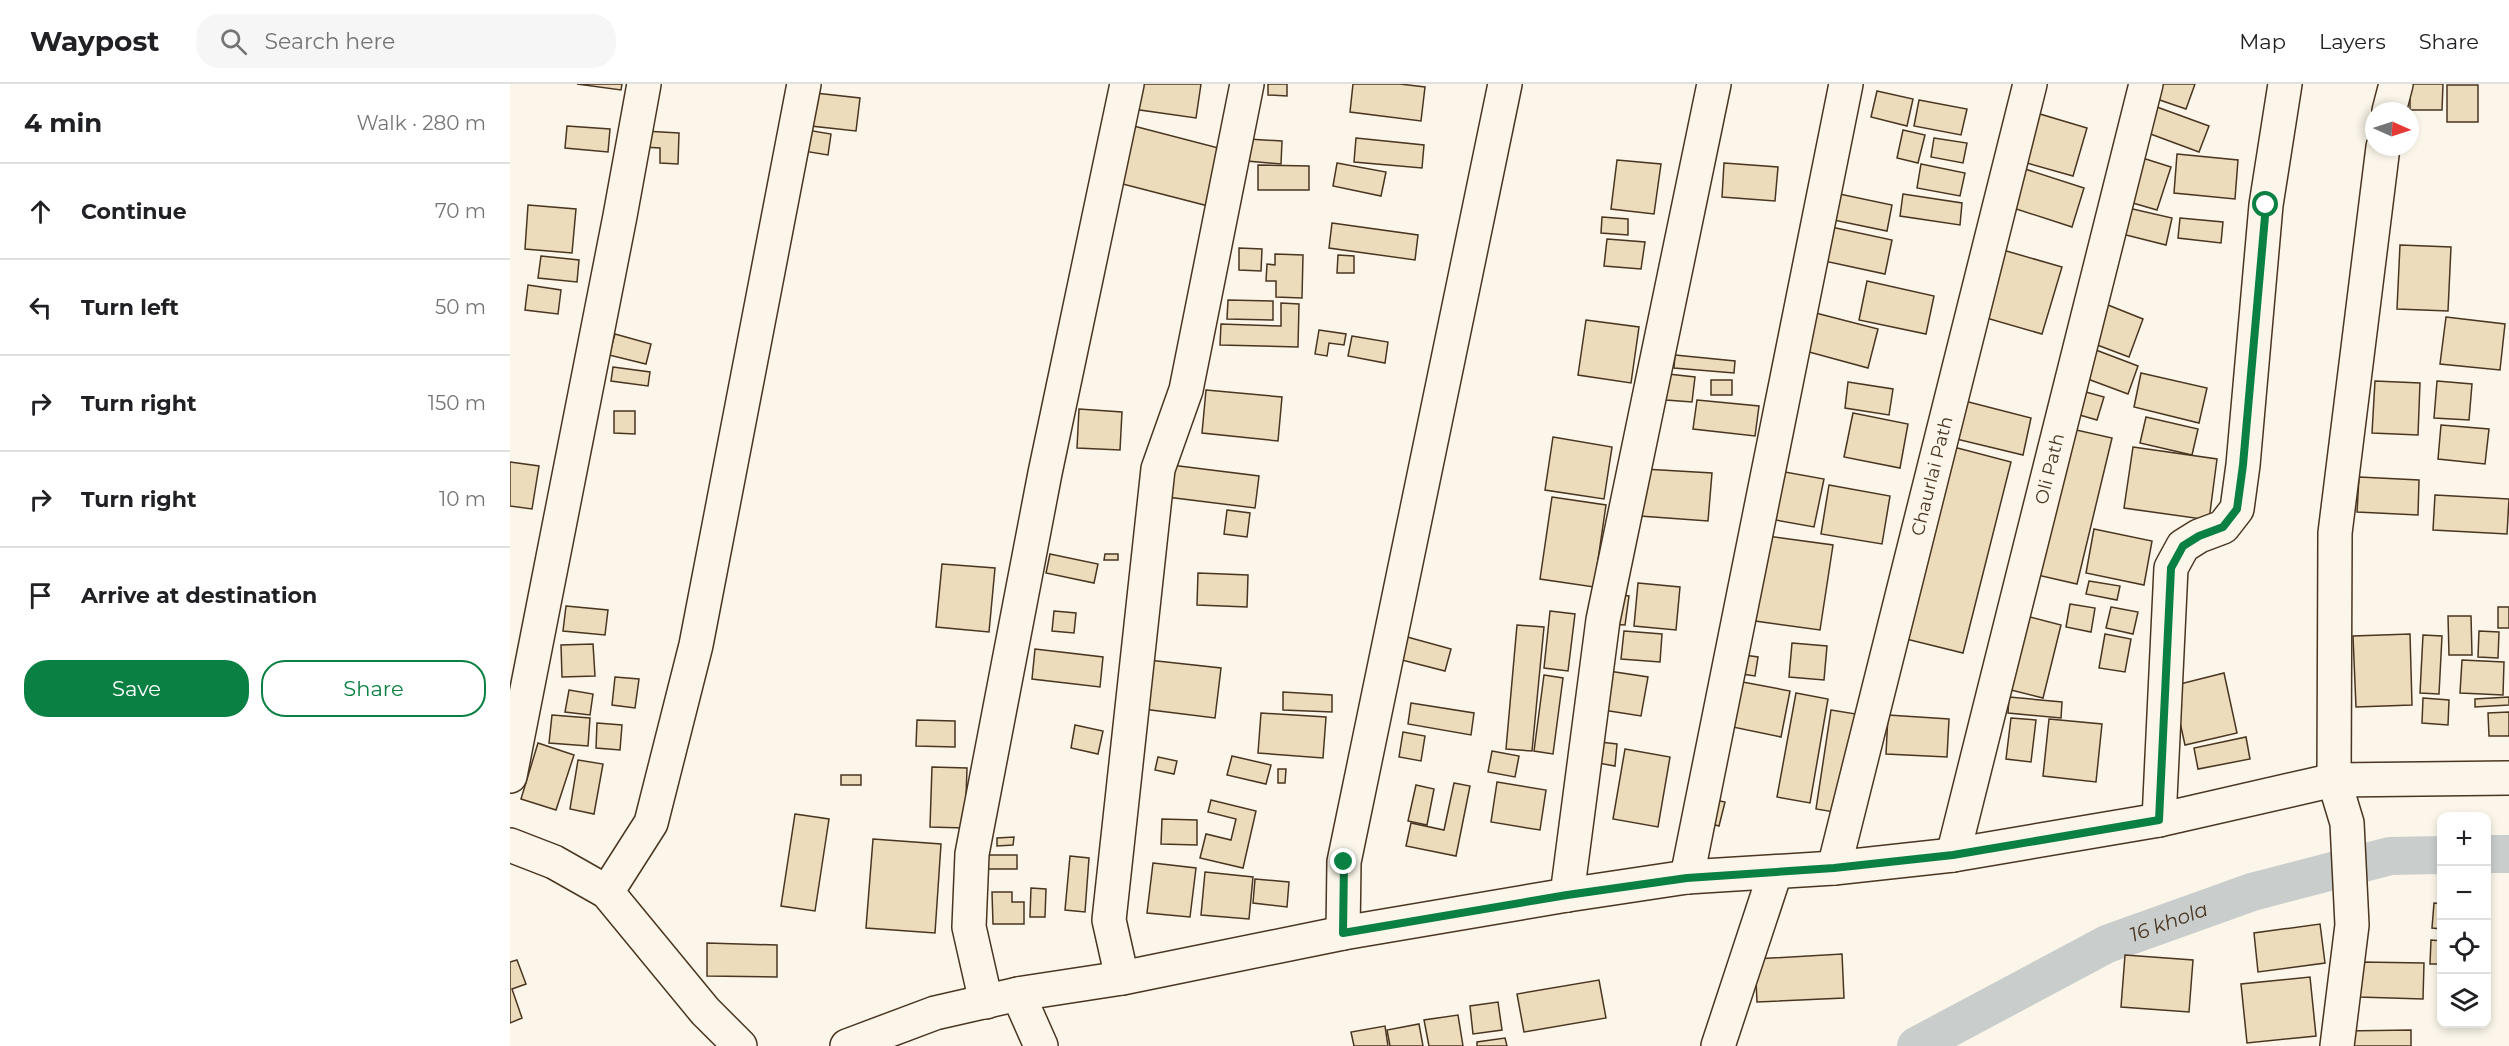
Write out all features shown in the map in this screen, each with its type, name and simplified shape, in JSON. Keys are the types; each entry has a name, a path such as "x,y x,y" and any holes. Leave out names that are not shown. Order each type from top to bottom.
{"street":[{"path":"510,776 616,240 644,84"},
{"path":"607,892 651,823 696,645 804,84"},
{"path":"986,1002 969,927 972,854 1045,472 1127,84"},
{"path":"1122,978 1109,920 1158,469 1186,390 1247,84"},
{"path":"1343,933 1344,862 1505,84"},
{"path":"1567,895 1603,620 1714,84"},
{"path":"1687,878 1846,84"},
{"name":"Chaurlai Path","path":"1834,868 2030,84"},
{"name":"Oli Path","path":"1953,855 2146,84"},
{"path":"2159,820 2171,568 2183,546 2199,536 2223,527 2237,509 2266,205 2285,84"},
{"path":"2391,102 2396,84"},
{"path":"2337,1046 2352,925 2347,823 2334,780 2335,533 2382,156"},
{"path":"846,1046 935,1013 1018,994 1122,978 1343,933 1567,895 1687,878 1834,868 1953,855 2159,820 2334,780 2509,778"},
{"path":"510,845 554,862 607,892 705,1011 740,1046"},
{"path":"1718,1046 1775,873"},
{"path":"1018,994 1041,1046"}],"building":[{"path":"577,84 622,84 621,90"},
{"path":"1137,84 1201,84 1196,118 1133,109"},
{"path":"1268,84 1287,84 1287,96 1268,95"},
{"path":"1353,84 1400,84 1425,87 1421,121 1350,112"},
{"path":"2148,84 2195,84 2186,109 2145,95"},
{"path":"2410,84 2443,84 2442,110 2419,110 2419,102 2410,102"},
{"path":"2447,85 2478,85 2478,122 2447,122"},
{"path":"1877,91 1913,99 1907,126 1871,117"},
{"path":"815,93 860,98 856,131 811,126"},
{"path":"1919,100 1967,109 1961,135 1914,126"},
{"path":"2146,103 2209,126 2199,152 2137,129"},
{"path":"2030,111 2087,128 2073,176 2016,160"},
{"path":"1126,124 1230,151 1216,208 1111,181"},
{"path":"567,126 610,129 608,152 565,148"},
{"path":"801,129 831,134 828,155 797,150"},
{"path":"1903,130 1925,135 1918,163 1897,158"},
{"path":"644,131 679,133 678,164 660,163 660,148 643,147"},
{"path":"1356,138 1424,145 1422,168 1354,162"},
{"path":"1934,138 1967,143 1963,163 1931,157"},
{"path":"1248,139 1282,141 1281,164 1247,161"},
{"path":"2177,154 2238,160 2235,199 2174,193"},
{"path":"2133,155 2171,167 2157,210 2119,199"},
{"path":"1617,160 1661,164 1654,214 1611,209"},
{"path":"1337,163 1386,172 1381,196 1333,186"},
{"path":"1724,163 1778,167 1775,201 1722,197"},
{"path":"1921,164 1965,173 1960,196 1917,188"},
{"path":"1258,165 1309,166 1309,190 1258,190"},
{"path":"2019,167 2084,188 2072,227 2007,206"},
{"path":"1830,192 1892,205 1887,231 1824,218"},
{"path":"1903,194 1962,203 1960,225 1900,216"},
{"path":"528,205 576,209 572,253 525,249"},
{"path":"2124,207 2172,218 2166,245 2118,233"},
{"path":"1602,217 1628,219 1628,235 1601,233"},
{"path":"2180,218 2223,222 2221,243 2178,238"},
{"path":"1332,223 1418,235 1415,260 1329,248"},
{"path":"1822,225 1892,240 1885,274 1815,259"},
{"path":"1607,239 1645,242 1641,269 1604,266"},
{"path":"2400,245 2451,247 2448,311 2397,309"},
{"path":"1239,248 1262,249 1261,271 1239,270"},
{"path":"1996,248 2062,267 2042,334 1976,315"},
{"path":"1275,254 1303,255 1302,298 1276,297 1276,281 1266,281 1267,264 1275,265"},
{"path":"1338,255 1354,256 1354,273 1337,273"},
{"path":"541,256 579,260 577,282 538,278"},
{"path":"1867,281 1934,296 1926,334 1859,320"},
{"path":"528,285 561,290 558,314 525,310"},
{"path":"1228,300 1273,301 1273,320 1227,319"},
{"path":"2098,301 2143,319 2129,357 2084,340"},
{"path":"1281,303 1299,304 1298,347 1220,345 1221,324 1281,326"},
{"path":"1808,311 1878,329 1868,368 1798,349"},
{"path":"2446,317 2505,324 2500,370 2440,364"},
{"path":"1586,320 1639,327 1631,383 1578,375"},
{"path":"1319,330 1346,334 1344,345 1329,343 1327,356 1315,354"},
{"path":"615,334 651,344 646,364 609,355"},
{"path":"1352,336 1388,342 1385,363 1348,356"},
{"path":"2088,347 2138,366 2128,394 2077,375"},
{"path":"1675,355 1735,361 1734,373 1674,368"},
{"path":"613,367 650,372 648,386 611,381"},
{"path":"2141,373 2207,388 2199,423 2134,407"},
{"path":"1668,374 1695,377 1692,402 1666,400"},
{"path":"1711,380 1732,380 1732,395 1711,395"},
{"path":"2375,381 2420,383 2418,435 2372,433"},
{"path":"2437,381 2472,384 2469,420 2434,418"},
{"path":"1848,382 1893,389 1889,415 1845,408"},
{"path":"2075,389 2104,397 2097,420 2069,412"},
{"path":"1206,390 1282,397 1278,441 1202,433"},
{"path":"1957,399 2031,418 2023,455 1948,437"},
{"path":"1697,400 1759,406 1755,436 1693,429"},
{"path":"1079,409 1122,412 1120,450 1077,448"},
{"path":"614,411 635,411 635,434 614,433"},
{"path":"1853,413 1908,424 1900,468 1844,457"},
{"path":"2146,417 2198,429 2192,455 2140,443"},
{"path":"2441,425 2489,429 2485,464 2438,459"},
{"path":"2063,427 2112,438 2077,584 2029,573"},
{"path":"1553,437 1612,447 1604,499 1545,490"},
{"path":"1946,445 2011,462 1963,653 1898,637"},
{"path":"2133,447 2217,459 2209,520 2124,508"},
{"path":"510,462 539,466 532,509 510,506"},
{"path":"1171,465 1259,476 1255,508 1167,497"},
{"path":"1644,469 1712,473 1708,521 1640,516"},
{"path":"1774,470 1824,479 1814,527 1765,518"},
{"path":"2359,477 2419,480 2418,515 2357,512"},
{"path":"1829,485 1890,496 1882,544 1821,534"},
{"path":"2435,495 2509,499 2507,534 2433,530"},
{"path":"1552,497 1606,505 1594,587 1540,579"},
{"path":"1227,510 1250,513 1247,537 1224,534"},
{"path":"2094,529 2152,541 2144,585 2086,573"},
{"path":"1760,535 1833,545 1820,630 1748,620"},
{"path":"1050,554 1098,564 1094,583 1046,573"},
{"path":"1105,554 1118,554 1118,560 1104,560"},
{"path":"942,564 995,568 989,632 936,627"},
{"path":"1198,573 1248,575 1247,607 1197,605"},
{"path":"2089,581 2120,586 2117,600 2086,594"},
{"path":"1638,583 1680,587 1676,630 1634,626"},
{"path":"1612,594 1629,596 1625,625 1608,624"},
{"path":"2070,604 2095,608 2091,632 2066,627"},
{"path":"566,606 608,610 605,635 563,631"},
{"path":"2111,607 2138,612 2133,634 2106,628"},
{"path":"2498,607 2509,607 2509,628 2498,628"},
{"path":"1054,611 1076,613 1074,633 1052,631"},
{"path":"1550,611 1575,614 1568,671 1544,668"},
{"path":"2018,614 2061,625 2043,698 1999,687"},
{"path":"2448,616 2471,616 2472,655 2449,655"},
{"path":"1517,625 1544,627 1532,751 1506,749"},
{"path":"1624,631 1662,634 1660,662 1621,659"},
{"path":"2479,631 2499,632 2498,658 2478,657"},
{"path":"2105,634 2131,639 2125,672 2099,668"},
{"path":"2410,634 2412,705 2356,707 2353,636"},
{"path":"1400,635 1451,649 1445,671 1394,658"},
{"path":"2423,635 2442,636 2439,694 2420,693"},
{"path":"1792,643 1827,646 1824,680 1789,677"},
{"path":"593,644 595,676 562,677 561,645"},
{"path":"1035,649 1103,657 1100,687 1032,679"},
{"path":"1744,655 1758,657 1755,676 1742,674"},
{"path":"1148,660 1221,668 1215,718 1143,709"},
{"path":"2462,660 2504,662 2503,695 2460,693"},
{"path":"1602,670 1648,677 1641,716 1597,709"},
{"path":"2224,673 2237,733 2185,745 2172,686"},
{"path":"1544,675 1563,678 1553,754 1534,751"},
{"path":"615,677 639,679 635,708 612,705"},
{"path":"1732,680 1790,691 1781,737 1723,725"},
{"path":"569,690 593,694 590,715 565,712"},
{"path":"1283,692 1332,695 1332,712 1283,710"},
{"path":"1796,693 1828,699 1810,803 1777,797"},
{"path":"2009,697 2062,702 2061,718 2008,713"},
{"path":"2509,697 2509,705 2475,707 2475,699"},
{"path":"2423,698 2449,700 2448,725 2422,723"},
{"path":"1411,703 1474,713 1471,735 1408,724"},
{"path":"1831,710 1856,714 1840,813 1816,809"},
{"path":"2509,712 2509,736 2489,736 2488,713"},
{"path":"1261,713 1326,717 1323,758 1258,753"},
{"path":"552,715 590,718 588,746 549,743"},
{"path":"1888,715 1949,719 1947,757 1886,754"},
{"path":"2011,718 2036,720 2031,762 2006,759"},
{"path":"2049,719 2102,724 2096,782 2043,776"},
{"path":"917,720 955,721 955,747 916,746"},
{"path":"597,723 622,725 620,750 596,748"},
{"path":"1075,725 1103,731 1098,754 1071,748"},
{"path":"1403,732 1425,736 1421,761 1399,757"},
{"path":"2246,737 2250,759 2198,769 2194,748"},
{"path":"1600,742 1617,744 1615,766 1598,763"},
{"path":"538,743 574,755 556,810 521,799"},
{"path":"1625,749 1670,757 1658,827 1613,819"},
{"path":"1492,751 1519,756 1515,777 1488,772"},
{"path":"1232,756 1271,765 1266,784 1227,775"},
{"path":"1158,757 1177,761 1174,774 1155,770"},
{"path":"578,760 603,764 594,814 570,809"},
{"path":"932,767 967,768 965,828 930,827"},
{"path":"1278,769 1286,769 1285,783 1278,783"},
{"path":"841,775 861,775 861,785 841,785"},
{"path":"1497,782 1546,790 1540,830 1491,822"},
{"path":"1454,783 1470,786 1456,856 1406,846 1411,823 1444,830"},
{"path":"1416,785 1434,789 1427,825 1408,821"},
{"path":"1706,798 1725,802 1719,826 1701,821"},
{"path":"1211,800 1256,811 1243,868 1200,858 1206,834 1231,840 1236,819 1208,812"},
{"path":"795,814 829,819 815,911 781,906"},
{"path":"1162,819 1197,820 1197,845 1161,844"},
{"path":"1014,837 1013,845 997,846 997,838"},
{"path":"873,839 941,844 935,933 866,928"},
{"path":"988,855 1017,855 1017,869 988,869"},
{"path":"1070,856 1089,858 1085,912 1065,910"},
{"path":"1153,863 1196,868 1190,917 1147,913"},
{"path":"1205,872 1253,877 1249,919 1201,915"},
{"path":"1255,879 1289,882 1287,907 1253,903"},
{"path":"1031,888 1046,889 1045,917 1030,917"},
{"path":"992,892 1012,892 1012,902 1024,902 1024,924 993,924"},
{"path":"2434,903 2437,903 2437,928 2432,928"},
{"path":"2320,924 2325,963 2258,972 2254,933"},
{"path":"2431,940 2437,941 2437,964 2430,964"},
{"path":"707,943 777,945 777,977 707,976"},
{"path":"1842,954 1844,998 1757,1002 1755,959"},
{"path":"2125,955 2193,960 2189,1012 2121,1007"},
{"path":"517,960 526,984 512,989 522,1018 510,1023 510,962"},
{"path":"2361,962 2424,963 2423,999 2359,997"},
{"path":"2310,977 2316,1036 2247,1043 2241,984"},
{"path":"1599,980 1606,1018 1524,1032 1517,994"},
{"path":"1498,1002 1502,1030 1473,1034 1470,1006"},
{"path":"1458,1015 1463,1046 1429,1046 1424,1020"},
{"path":"1419,1024 1423,1046 1390,1046 1387,1030"},
{"path":"1385,1026 1388,1046 1354,1046 1351,1032"},
{"path":"2411,1030 2411,1046 2344,1046 2344,1031"},
{"path":"1505,1038 1507,1046 1477,1046 1477,1042"}],"waterway":[{"name":"16 khola","path":"2491,854 2509,854"},
{"name":"16 khola","path":"1916,1046 2107,944 2252,892 2390,856 2437,855"}],"route":[{"path":"1344,862 1343,933 1567,895 1687,878 1834,868 1953,855 2159,820 2171,568 2183,546 2199,536 2223,527 2237,509 2266,205"}]}
